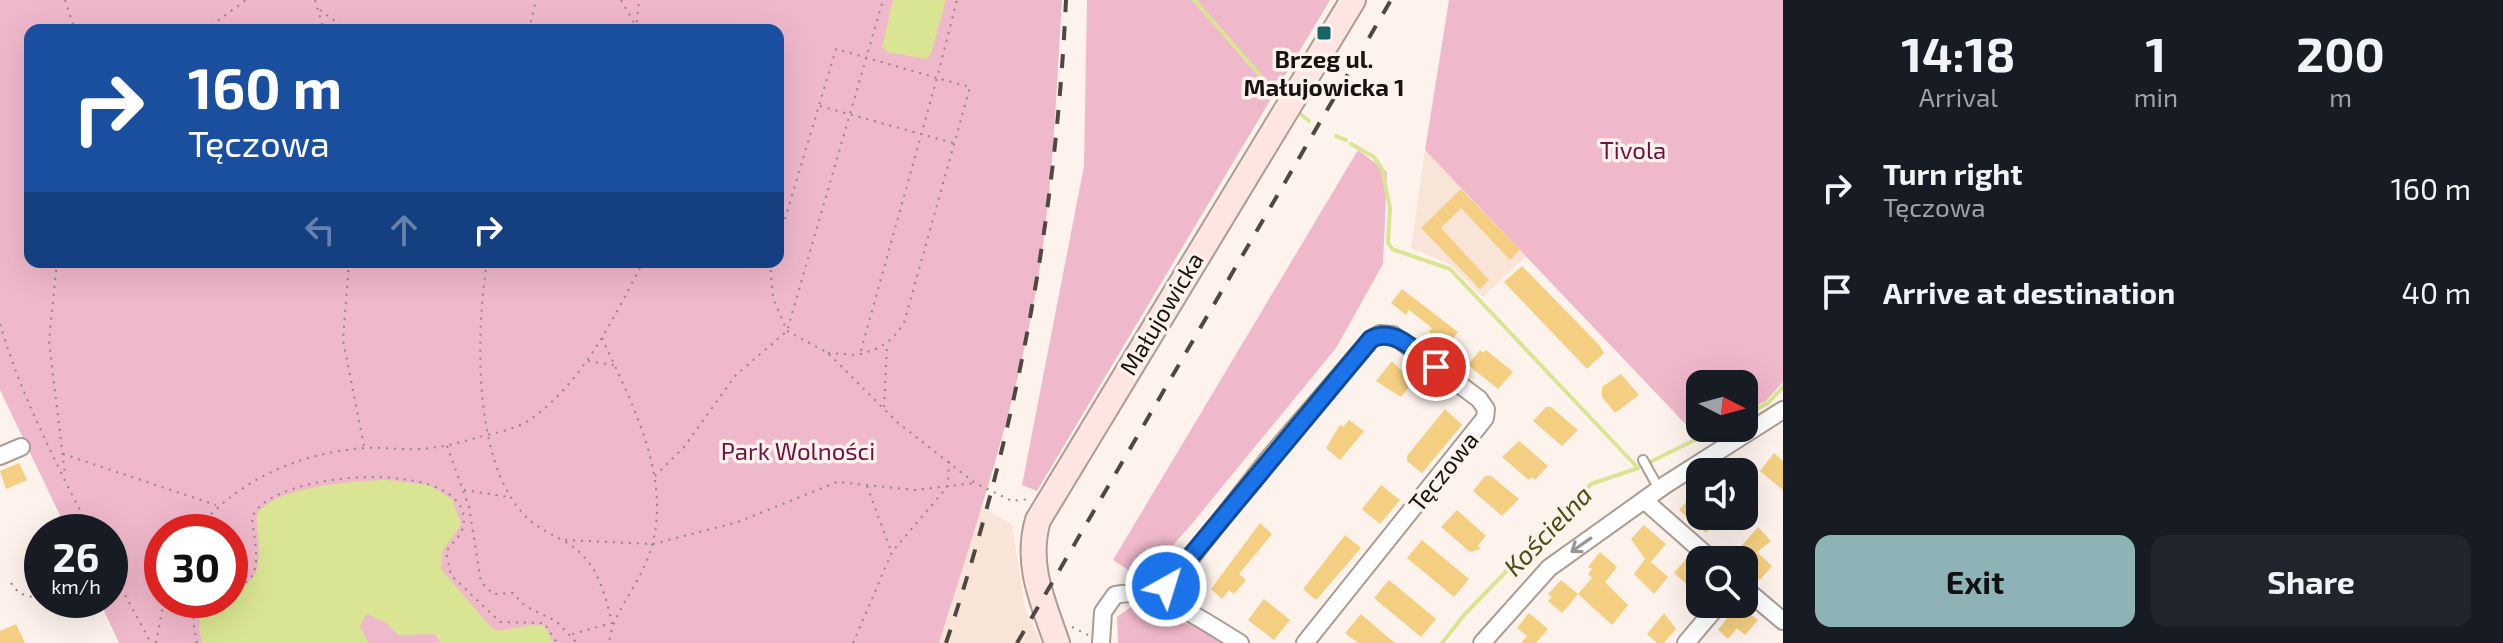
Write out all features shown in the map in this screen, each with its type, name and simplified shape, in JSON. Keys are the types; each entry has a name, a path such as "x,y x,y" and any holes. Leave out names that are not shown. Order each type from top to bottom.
{"street":[{"name":"Małujowicka","path":"1057,643 1038,588 1031,554 1045,505 1353,0"},
{"name":"Tęczowa","path":"1158,600 1261,469 1371,339 1380,334 1393,335 1479,399 1486,409 1485,418 1305,643"},
{"path":"1482,643 1549,568 1659,489 1783,410"},
{"path":"0,456 21,447"},
{"path":"1645,501 1696,546"},
{"path":"1101,643 1103,612 1115,595 1136,593 1158,600 1240,643"},
{"path":"1758,600 1783,621"},
{"path":"1686,643 1707,618"}],"lane":[{"path":"1643,460 1659,489"}],"path":[{"path":"65,0 73,24"},
{"path":"213,24 246,0"},
{"path":"315,0 323,24"},
{"path":"530,24 536,0"},
{"path":"621,0 634,24"},
{"path":"636,24 639,0"},
{"path":"655,476 684,447 735,376 787,331 883,0"},
{"path":"860,354 957,0"},
{"path":"320,10 339,24"},
{"path":"784,222 836,49 970,87 904,323 888,345 885,410"},
{"path":"819,106 954,144"},
{"path":"56,268 49,341 65,481"},
{"path":"348,268 343,340 364,448"},
{"path":"487,268 481,352 491,448 510,498 536,527 564,540 585,556 598,572 612,623"},
{"path":"210,514 217,505 262,476 329,453 364,448 447,446 528,421 560,393 587,361 640,268"},
{"path":"771,268 773,298 787,331 828,353 885,410 975,483 1012,501 1026,498 1045,505"},
{"path":"0,324 9,355 82,514"},
{"path":"602,337 646,442 655,476 658,525 636,584 612,623 609,643"},
{"path":"828,353 860,354 888,345"},
{"path":"587,361 615,366"},
{"path":"447,446 464,490 477,541 481,582 493,594 513,593 525,606 556,621 577,643"},
{"path":"62,454 115,468 217,505"},
{"path":"853,643 892,552 948,486 949,460"},
{"path":"248,583 257,550 252,518 266,499 319,482 383,477 424,482 452,495 464,518 463,530 446,552 451,575 500,622 544,623 557,643"},
{"path":"564,540 653,544 738,522 837,482 915,490 975,483"},
{"path":"867,485 892,552"},
{"path":"464,490 510,498"},
{"path":"11,583 24,596"},
{"path":"128,600 151,643"},
{"path":"156,643 161,618"},
{"path":"194,618 197,643"},
{"path":"569,635 612,623"}],"shaded area":[{"path":"893,0 946,0 931,54 926,59 887,52 882,47"},
{"path":"1425,150 1526,256 1483,297 1451,265 1411,248"},
{"path":"387,480 428,485 452,499 461,525 443,550 441,569 496,631 535,625 545,627 553,643 441,643 434,634 398,635 385,622 367,614 360,626 368,643 202,643 200,618 248,618 248,582 256,571 259,549 257,514 281,497 298,491"},
{"path":"967,499 1012,524 1025,608 1041,643 916,643"}],"green space":[{"name":"Park Wolności","path":"0,0 1062,0 1050,179 1037,285 1007,421 939,643 119,643 107,618 128,618 128,514 59,514 0,390"},
{"path":"1087,0 1330,0 1037,491 1022,485 1084,166"},
{"name":"Tivola","path":"1449,0 1783,0 1783,382 1766,401 1758,405 1758,370 1686,370 1686,425 1425,150"},
{"path":"1358,150 1387,172 1383,264 1336,348 1190,526 1142,579 1113,560"},
{"path":"1138,602 1230,643 1118,643 1117,617"}],"building":[{"path":"1461,189 1520,250 1510,260 1461,208 1441,228 1489,280 1480,289 1421,228"},
{"path":"1522,266 1599,345 1604,353 1587,369 1504,282"},
{"path":"1402,289 1458,332 1446,347 1429,332 1432,328 1409,310 1406,315 1391,303"},
{"path":"1480,350 1483,353 1486,350 1513,372 1498,389 1468,365"},
{"path":"1392,361 1413,382 1401,397 1376,381"},
{"path":"1621,374 1639,395 1615,413 1602,397 1602,387"},
{"path":"1546,407 1551,407 1578,430 1562,446 1533,421"},
{"path":"1445,409 1462,425 1422,473 1407,461 1407,456"},
{"path":"1349,420 1364,431 1340,460 1326,448 1340,425 1343,427"},
{"path":"1519,441 1548,466 1535,480 1532,477 1529,480 1502,457"},
{"path":"1774,453 1783,461 1783,490 1760,471"},
{"path":"19,463 27,480 6,489 0,471"},
{"path":"1485,476 1491,476 1519,499 1502,516 1473,491"},
{"path":"1381,485 1400,500 1380,524 1362,509"},
{"path":"1686,502 1686,516 1679,510"},
{"path":"1457,510 1486,536 1478,545 1480,549 1470,552 1441,527"},
{"path":"1260,523 1272,534 1239,574 1246,580 1234,594 1229,590 1222,599 1211,589"},
{"path":"1644,525 1666,544 1651,562 1668,577 1654,594 1634,574 1645,559 1631,539"},
{"path":"1758,527 1771,541 1758,551 1758,546 1741,546"},
{"path":"1345,535 1361,548 1316,600 1303,589"},
{"path":"1422,540 1469,579 1454,597 1407,558"},
{"path":"1600,552 1617,567 1605,582 1628,605 1612,625 1578,594 1592,578 1588,574 1592,569 1588,567"},
{"path":"1758,553 1772,566 1760,580 1758,578"},
{"path":"1686,559 1686,584 1674,573"},
{"path":"1389,580 1436,619 1421,637 1374,598"},
{"path":"1561,580 1578,594 1562,613 1548,601 1552,597 1548,594"},
{"path":"1264,599 1290,620 1274,640 1248,620"},
{"path":"1529,613 1548,629 1536,643 1521,643 1527,636 1517,628"},
{"path":"1664,613 1676,629 1664,643 1657,643 1647,634"},
{"path":"1361,614 1395,643 1358,643 1345,633"},
{"path":"1727,618 1758,620 1745,635 1737,628 1728,639 1718,630"},
{"path":"16,624 25,643 0,643 0,631"}],"waterway":[{"path":"1194,0 1280,98"},
{"path":"1299,113 1309,121"},
{"path":"1336,136 1346,140"},
{"path":"1351,144 1374,157 1382,169 1390,208 1388,243 1392,249 1450,269 1638,468"},
{"name":"Kościelna","path":"1758,408 1768,403 1783,387"},
{"name":"Kościelna","path":"1646,464 1691,442"},
{"name":"Kościelna","path":"1442,643 1465,614 1591,484 1638,468"}],"railway":[{"path":"946,643 993,485 1028,326 1053,164 1066,0"},
{"path":"1017,643 1391,0"}],"place":[{"name":"Brzeg ul. Małujowicka 1","path":"1324,33"}],"route":[{"path":"1166,586 1371,339 1380,334 1393,335 1436,367"}]}
